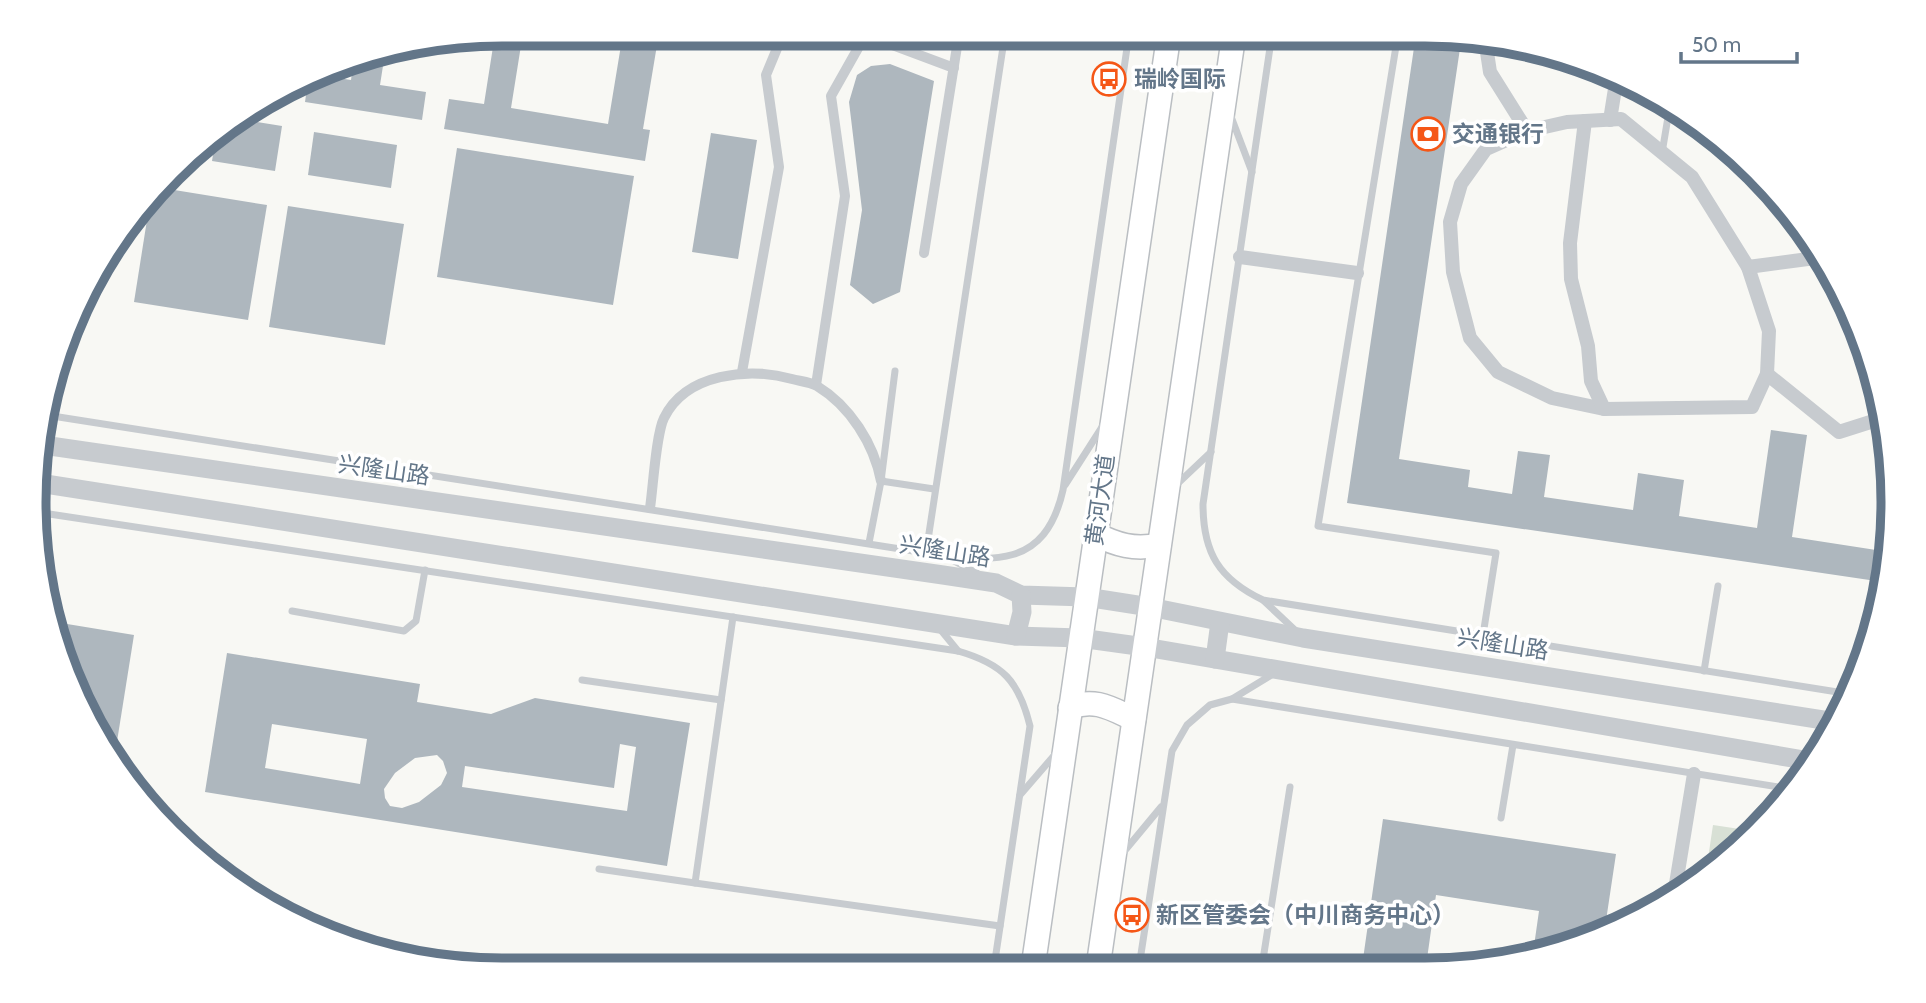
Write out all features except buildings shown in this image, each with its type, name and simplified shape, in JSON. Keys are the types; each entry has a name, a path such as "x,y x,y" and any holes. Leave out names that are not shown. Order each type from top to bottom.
{"main road":[{"name":"黄河大道","path":"1034,958 1167,46"},
{"path":"1099,958 1232,46"},
{"path":"1096,534 1116,545 1141,549 1159,545"},
{"path":"1070,708 1084,702 1093,703 1134,719"}],"street":[{"path":"743,372 779,167 766,75 778,46"},
{"path":"816,385 845,196 831,96 858,46"},
{"path":"896,46 954,68"},
{"path":"924,253 957,46"},
{"path":"1487,49 1490,72 1527,131"},
{"path":"1610,120 1615,88"},
{"path":"1621,119 1692,177 1748,267 1769,331 1767,374 1752,407 1604,409 1552,398 1498,372 1470,338 1454,272 1450,222 1461,184 1486,149 1527,131 1585,121 1621,119"},
{"path":"1585,121 1570,243 1571,279 1588,346 1591,381 1604,409"},
{"path":"1240,257 1357,273"},
{"path":"1748,267 1810,259"},
{"path":"650,508 663,419 681,398 706,380 743,372 784,376 816,385 854,419 877,460 881,481"},
{"path":"1767,374 1839,432 1873,421"},
{"name":"兴隆山路","path":"49,446 996,583 1021,595 1086,597 1303,638 1824,720"},
{"path":"46,484 1016,636 1080,638 1145,648 1801,759"},
{"path":"1016,636 1023,612 1021,595"},
{"path":"1215,659 1220,621"},
{"path":"1676,882 1694,774"}],"lane":[{"path":"926,553 1003,46"},
{"path":"53,416 926,553 973,559 1020,554 1041,539 1057,516 1063,490 1127,46"},
{"path":"1270,46 1203,504 1203,528 1210,552 1223,573 1241,590 1263,600 1838,692"},
{"path":"1396,46 1318,526 1496,553 1483,635"},
{"path":"1224,98 1252,173"},
{"path":"1662,154 1668,116"},
{"path":"869,543 881,481 895,371"},
{"path":"1063,490 1114,409"},
{"path":"1166,495 1212,451"},
{"path":"881,481 934,489"},
{"path":"46,513 958,651 985,659 1008,675 1023,698 1031,726 995,958"},
{"path":"943,555 996,583"},
{"path":"292,611 404,631 416,621 425,570"},
{"path":"1704,671 1718,586"},
{"path":"1263,600 1303,638"},
{"path":"695,883 733,617"},
{"path":"932,621 958,651"},
{"path":"1140,958 1172,751 1187,725 1210,705 1232,699 1279,670"},
{"path":"582,680 721,701"},
{"path":"1232,699 1779,787"},
{"path":"1019,795 1065,743"},
{"path":"1502,818 1513,745"},
{"path":"1263,958 1290,787"},
{"path":"1112,865 1162,806"},
{"path":"600,869 1000,926"}],"shaded area":[{"path":"1713,825 1741,829 1725,844 1708,858"}],"place":[{"name":"瑞岭国际","path":"1109,79"},
{"name":"交通银行","path":"1428,134"},
{"name":"新区管委会（中川商务中心）","path":"1132,915"}]}
